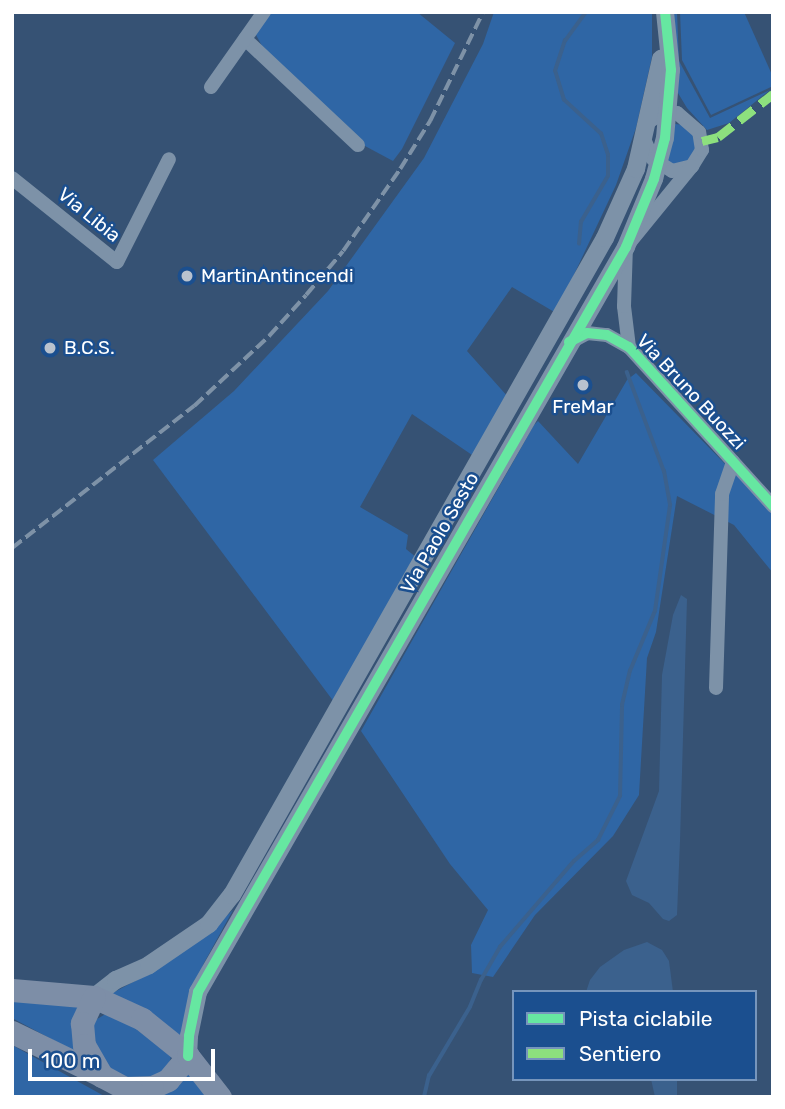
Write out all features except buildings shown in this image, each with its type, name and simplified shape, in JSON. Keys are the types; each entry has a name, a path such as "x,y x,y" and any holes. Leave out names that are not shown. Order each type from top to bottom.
{"main road":[{"path":"12,990 94,997 142,1019 188,1056 220,1097"},
{"path":"94,997 85,1011 80,1035 90,1059 102,1076"},
{"path":"12,1032 133,1092 168,1080 188,1056"}],"street":[{"path":"211,87 264,12"},
{"name":"Via Paolo Sesto","path":"626,247 658,164 668,113 671,70 665,15"},
{"name":"Via Paolo Sesto","path":"94,997 116,980 149,965 209,925 232,895 605,238 636,169 660,73 665,15"},
{"path":"245,39 358,145"},
{"path":"668,113 685,117 699,132 702,150 692,166 673,171 658,164 645,131 668,113"},
{"name":"Via Libia","path":"12,178 117,262 169,159"},
{"name":"Via Paolo Sesto","path":"188,1056 198,992 569,342 626,247 692,166"},
{"name":"Via Bruno Buozzi","path":"626,247 624,306 629,347"},
{"name":"Via Bruno Buozzi","path":"569,342 587,333 607,335 629,347 773,506"},
{"path":"716,688 722,494 733,462"}],"shaded area":[{"path":"270,12 417,12 455,43 402,149 393,161 365,146 262,46 255,33"},
{"path":"494,12 652,12 652,57 636,128 616,185 556,313 512,287 467,351 509,398 475,457 412,414 360,507 408,535 406,549 417,558 334,702 153,460 234,391 328,291 424,158 483,44"},
{"path":"673,12 677,12 679,61 710,118 770,90 729,123 707,130 687,108 678,93"},
{"path":"680,12 744,12 773,77 773,86 711,115 682,60"},
{"path":"675,124 685,125 693,130 698,148 683,166 666,163"},
{"path":"636,373 773,513 773,573 734,525 677,496 656,632 647,658 639,795 613,836 535,915 493,977 472,973 471,945 488,910 450,864 361,731 534,425 538,421 578,464 627,380"},
{"path":"681,595 687,599 680,841 677,915 669,921 663,919 649,903 632,895 626,881 659,791 662,675 673,615"},
{"path":"233,910 204,963 187,1005 182,1041 107,996 161,967 200,940"},
{"path":"647,942 662,950 669,961 673,990 587,990 590,980 600,967 624,950"},
{"path":"12,997 82,1005 81,1055 12,1018"},
{"path":"109,1012 117,1014 171,1056 169,1065 161,1076 130,1079 113,1072 92,1047 92,1022"},
{"path":"12,1045 106,1097 12,1097"},
{"path":"187,1067 213,1097 157,1097"},
{"path":"651,1081 677,1081 677,1097 655,1097"}],"waterway":[{"path":"579,244 581,222 608,176 608,155 601,134 564,100 555,71 565,41 586,12"},
{"path":"424,1097 429,1076 470,1007 481,980 500,947 574,861 598,840 620,796 622,705 630,671 655,611 670,505 664,472 627,373"}],"railway":[{"path":"12,548 194,406 269,336 306,295 343,251 400,169 430,121 483,12"}],"marked path":[{"path":"702,141 718,137 773,94"}],"cycle path":[{"path":"188,1056 198,992 626,247 654,179 665,138 671,70 665,12"},
{"path":"569,342 587,333 607,335 629,347 773,506"}],"place":[{"name":"MartinAntincendi","path":"187,276"},
{"name":"B.C.S.","path":"50,348"},
{"name":"FreMar","path":"583,385"}]}
